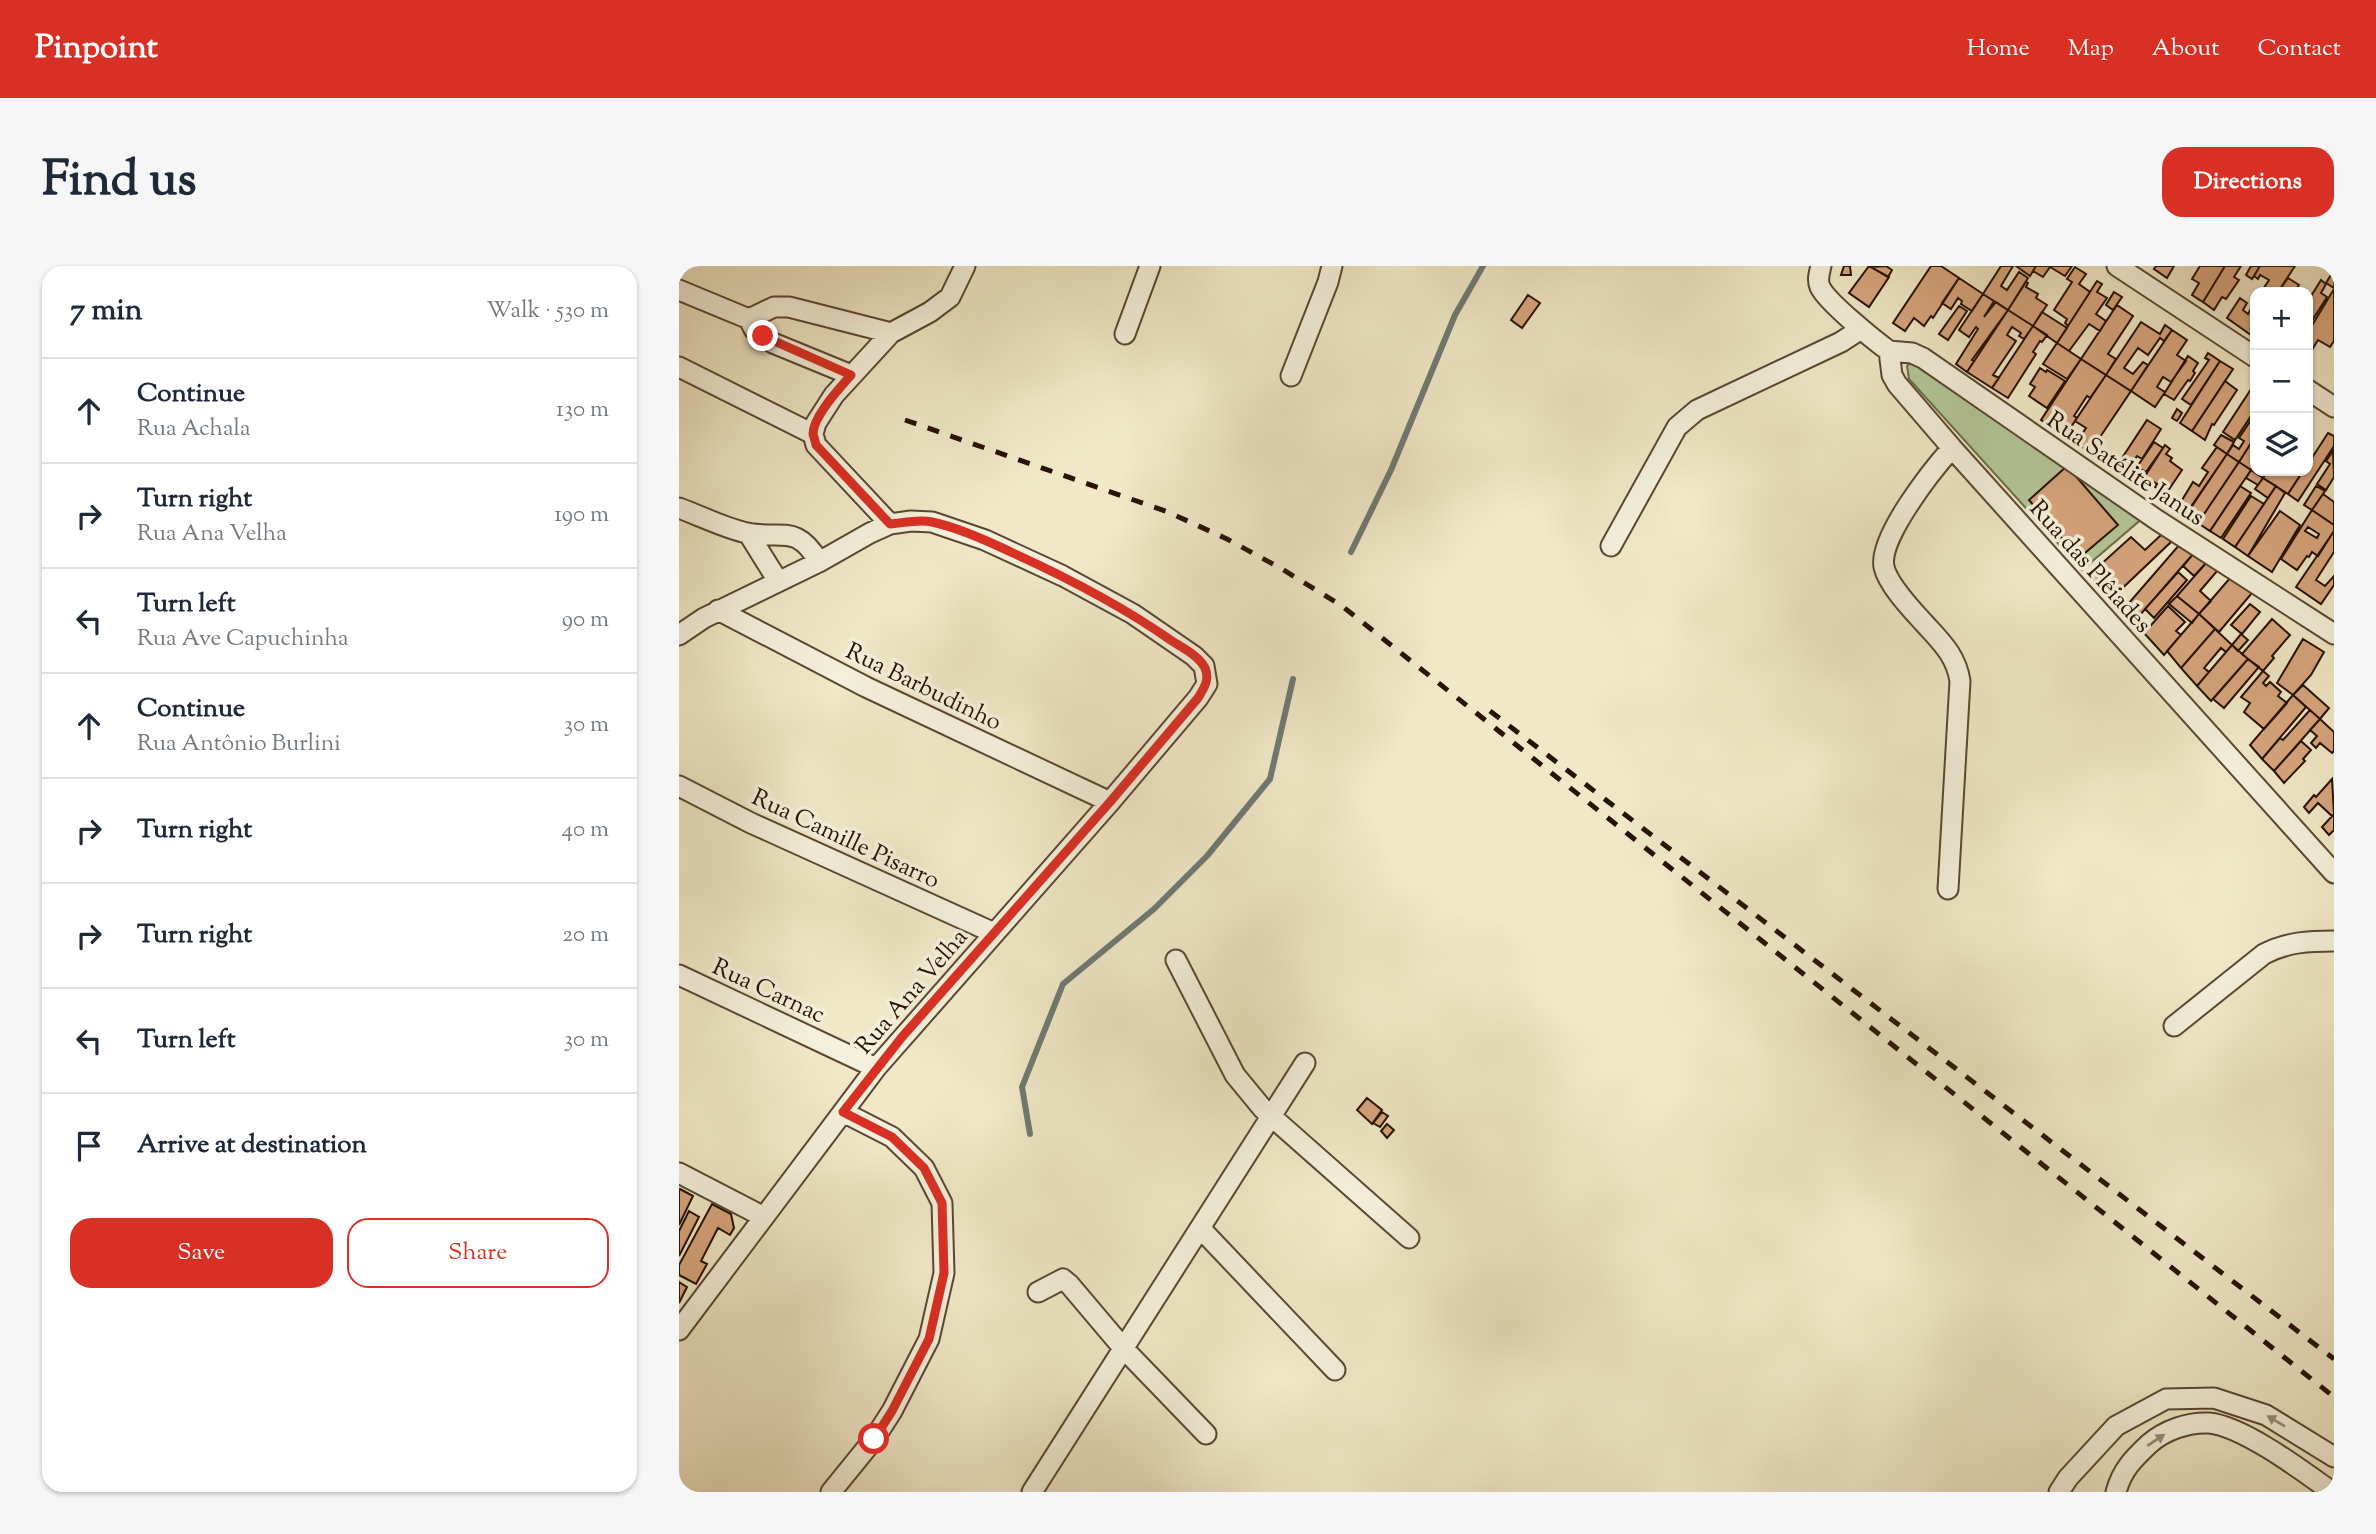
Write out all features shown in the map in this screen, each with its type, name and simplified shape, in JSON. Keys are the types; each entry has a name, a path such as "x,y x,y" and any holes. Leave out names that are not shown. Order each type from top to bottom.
{"street":[{"path":"679,635 718,610 819,562 890,524 816,445 813,434 815,423 851,375 891,332 930,312 950,297 965,266"},
{"path":"1125,334 1150,266"},
{"path":"1291,376 1332,266"},
{"path":"1821,266 1818,277 1821,289 1861,329 1889,351"},
{"path":"2117,266 2250,354"},
{"path":"679,290 749,318 754,329 773,342 851,375"},
{"path":"749,318 774,307 789,307 891,332"},
{"path":"1611,546 1661,452 1677,427 1687,418 1697,410 1842,342 1861,329"},
{"name":"Rua das Plêiades","path":"1889,351 1892,375 1897,384 2334,873"},
{"name":"Rua Satélite Janus","path":"1889,351 1913,353 1923,358 2157,520 2334,634"},
{"path":"679,367 813,434"},
{"path":"2313,393 2334,406"},
{"path":"1948,889 1960,681 1958,666 1950,652 1889,579 1883,565 1891,536 1907,507 1952,448"},
{"path":"679,508 748,533 795,537 805,542 819,562"},
{"name":"Rua Ana Velha","path":"679,1330 876,1068 1110,802 1207,684 1204,666 1194,656 1133,614 1063,576 985,540 932,522 890,524"},
{"path":"748,533 778,581"},
{"name":"Rua Barbudinho","path":"718,610 866,687 1110,802"},
{"name":"Rua Camille Pisarro","path":"679,786 751,823 994,933"},
{"path":"2174,1026 2272,950 2309,941 2334,941"},
{"path":"1175,960 1235,1075 1271,1116 1409,1238"},
{"name":"Rua Carnac","path":"679,975 876,1068"},
{"path":"1032,1492 1305,1062"},
{"path":"831,1492 874,1439 892,1411 929,1339 944,1273 942,1203 924,1168 892,1137 843,1112"},
{"path":"679,1173 764,1217"},
{"path":"1201,1229 1335,1370"},
{"path":"1038,1292 1063,1279 1124,1349 1206,1434"},
{"path":"2059,1492 2068,1478 2116,1426 2167,1399 2214,1398 2266,1415 2334,1457"},
{"path":"2116,1492 2129,1462 2157,1437 2188,1424 2211,1423 2235,1431 2276,1454 2332,1492"}],"green space":[{"path":"1911,362 2144,517 2082,570 1909,379 1907,366"}],"building":[{"path":"1844,266 1850,266 1851,275 1841,275"},
{"path":"1869,266 1889,277 1869,307 1849,293"},
{"path":"1886,266 1892,270 1888,277 1871,267"},
{"path":"1931,266 1941,266 1959,278 1933,318 1931,316 1924,326 1914,318 1905,331 1893,323"},
{"path":"2001,266 2013,266 2001,286 2007,290 2019,272 2028,278 2008,310 1983,294"},
{"path":"2016,266 2036,266 2030,276"},
{"path":"2036,266 2072,266 2065,276 2050,267 2043,277 2033,271"},
{"path":"2156,266 2174,266 2167,278 2154,269"},
{"path":"2200,266 2225,266 2203,302 2192,295 2199,283 2192,279"},
{"path":"2225,266 2241,266 2234,277 2239,280 2226,299 2222,297 2214,310 2203,302"},
{"path":"2251,266 2260,266 2252,279 2246,275"},
{"path":"2260,266 2295,266 2281,287 2264,287 2269,280 2260,275 2258,279 2254,276"},
{"path":"2075,267 2086,274 2079,284 2090,292 2068,326 2065,323 2067,319 2054,310 2072,282 2067,279"},
{"path":"2334,270 2334,288 2326,283"},
{"path":"1959,278 1983,294 1972,311 1961,304 1962,301 1958,298 1951,309 1942,303"},
{"path":"2288,278 2299,285 2298,287 2282,287"},
{"path":"2321,280 2326,284 2321,293 2327,297 2313,319 2313,293"},
{"path":"2097,281 2102,284 2097,292 2107,298 2096,314 2106,321 2100,331 2089,324 2069,351 2057,343"},
{"path":"2026,282 2026,287 2038,294 2036,298 2047,305 2033,326 2008,310"},
{"path":"2334,289 2334,341 2330,347 2318,340 2313,348 2313,324"},
{"path":"2114,292 2122,297 2113,310 2106,305"},
{"path":"1983,294 1994,301 1984,317 1996,302 2008,310 1972,360 1974,361 1967,372 1956,364 1978,329 1976,327 1969,337 1959,330"},
{"path":"1528,295 1540,303 1522,328 1511,320"},
{"path":"2240,298 2247,303 2243,310 2248,314 2250,311 2250,334 2227,318"},
{"path":"2117,305 2133,316 2108,354 2116,359 2106,375 2081,359"},
{"path":"1959,306 1967,311 1948,340 1939,334"},
{"path":"2008,310 2033,326 2024,339 2019,336 2021,333 2012,327 2007,335 2016,341 1993,375 1999,378 1992,388 1967,372"},
{"path":"2042,312 2067,328 2057,343 2033,326"},
{"path":"2141,322 2160,334 2165,325 2172,330 2164,341 2160,338 2148,355 2138,348 2124,368 2133,374 2143,362 2148,365 2131,391 2106,375"},
{"path":"2033,326 2047,335 2033,352 2036,354 2008,398 1992,388"},
{"path":"2172,330 2187,340 2177,355 2186,361 2171,382 2163,377 2157,387 2165,392 2155,407 2131,391"},
{"path":"2057,343 2081,359 2067,379 2043,364"},
{"path":"2208,353 2220,361 2191,405 2182,399 2209,360 2205,358"},
{"path":"2188,356 2198,363 2193,371 2195,373 2174,400 2164,394"},
{"path":"2081,359 2106,375 2090,398 2087,396 2065,436 2041,420"},
{"path":"2220,361 2233,369 2192,431 2180,423"},
{"path":"2040,368 2065,381 2047,408 2029,396 2035,387 2030,384"},
{"path":"2106,375 2131,391 2090,452 2076,443 2086,428 2075,421"},
{"path":"2225,381 2237,390 2214,425 2212,424 2205,440 2192,431"},
{"path":"2250,391 2250,418 2235,440 2223,432"},
{"path":"2177,409 2182,413 2177,421 2172,418"},
{"path":"2147,420 2161,429 2142,459 2137,456 2131,465 2122,458"},
{"path":"2250,422 2250,445 2239,462 2227,454 2233,445 2239,449 2244,441 2239,438"},
{"path":"2328,433 2334,436 2334,446 2298,501 2288,494 2300,476 2313,476 2313,456"},
{"path":"2221,435 2234,442 2227,454 2214,445"},
{"path":"2154,442 2163,448 2146,472 2137,467"},
{"path":"2165,445 2170,449 2166,454 2172,458 2170,461 2182,470 2166,494 2145,476"},
{"path":"2250,445 2250,469 2239,462"},
{"path":"2217,447 2227,454 2188,511 2179,505 2193,482 2199,486 2208,472 2202,468"},
{"path":"2333,451 2334,477 2326,490 2317,484 2330,464 2326,461"},
{"path":"2227,454 2239,462 2198,523 2186,515"},
{"path":"2239,462 2250,469 2210,531 2198,523"},
{"path":"2067,466 2118,525 2079,558 2029,500"},
{"path":"2250,472 2250,476 2263,478 2258,485 2246,478"},
{"path":"2264,476 2300,476 2288,494 2263,478"},
{"path":"2263,478 2276,486 2268,498 2255,489"},
{"path":"2240,486 2251,493 2221,538 2210,531"},
{"path":"2276,486 2285,493 2248,556 2235,547"},
{"path":"2316,486 2325,491 2312,510 2304,505"},
{"path":"2323,494 2334,502 2334,525 2312,510"},
{"path":"2251,496 2264,504 2235,547 2223,539"},
{"path":"2312,510 2334,525 2334,531 2318,556 2312,552 2297,570 2281,559","holes":["2308,527 2319,534 2317,538 2305,531"]},
{"path":"2280,511 2300,525 2272,572 2248,556"},
{"path":"2334,531 2334,552 2316,580 2325,586 2334,576 2334,585 2321,604 2296,587"},
{"path":"2162,534 2172,541 2111,599 2089,575 2131,537 2145,550"},
{"path":"2180,544 2194,553 2133,623 2122,611"},
{"path":"2194,553 2207,562 2194,576 2183,566"},
{"path":"2207,562 2218,570 2200,591 2211,601 2199,614 2177,596"},
{"path":"2178,572 2187,580 2154,618 2145,609"},
{"path":"2230,578 2252,593 2219,632 2199,614"},
{"path":"2177,596 2199,614 2192,623 2169,604"},
{"path":"2250,604 2260,612 2242,634 2231,625"},
{"path":"2168,606 2185,622 2176,631 2181,635 2164,655 2144,633"},
{"path":"2199,614 2215,629 2181,668 2167,651"},
{"path":"2272,619 2290,635 2263,671 2242,654"},
{"path":"2215,629 2232,645 2226,652 2221,648 2204,668 2209,672 2197,686 2181,668"},
{"path":"2241,634 2248,640 2238,651 2232,645"},
{"path":"2303,639 2324,652 2311,675 2293,695 2277,683"},
{"path":"2232,645 2248,659 2211,701 2197,686"},
{"path":"2248,659 2259,667 2224,708 2213,699"},
{"path":"2263,671 2269,676 2263,683 2266,686 2270,682 2281,692 2278,696 2287,703 2264,729 2244,712 2250,703 2241,697"},
{"path":"2303,685 2329,708 2320,719 2293,695"},
{"path":"2293,695 2306,707 2262,759 2250,745"},
{"path":"2310,710 2320,719 2274,771 2262,759"},
{"path":"2320,719 2334,732 2332,753 2320,743 2316,748 2311,743 2317,736 2310,730"},
{"path":"2301,741 2311,750 2303,759 2305,761 2284,783 2274,771"},
{"path":"2332,779 2334,814 2332,816 2318,803 2309,813 2304,807"},
{"path":"2334,814 2334,830 2329,835 2322,827"},
{"path":"1367,1098 1382,1110 1372,1124 1357,1110"},
{"path":"1382,1112 1388,1116 1380,1127 1373,1123"},
{"path":"1387,1124 1394,1130 1387,1138 1381,1131"},
{"path":"680,1189 693,1196 679,1225 679,1191"},
{"path":"712,1204 731,1214 734,1228 730,1235 718,1228 701,1261 707,1264 696,1284 679,1275 679,1265"},
{"path":"689,1211 699,1217 679,1256 679,1231"},
{"path":"679,1282 687,1287 679,1303"}],"waterway":[{"path":"1351,552 1391,470 1455,315 1483,266"},
{"path":"1030,1134 1022,1087 1063,984 1154,909 1207,856 1270,779 1293,679"}],"railway":[{"path":"905,420 1168,512 1227,539 1342,606 2334,1397"},
{"path":"1490,711 2334,1359"}],"route":[{"path":"763,336 851,375 815,423 813,434 816,445 890,524 932,522 985,540 1063,576 1133,614 1194,656 1204,666 1206,674 1207,684 1198,698 1110,802 902,1037 843,1112 892,1137 924,1168 942,1203 944,1273 929,1339 892,1411 874,1439"}]}
